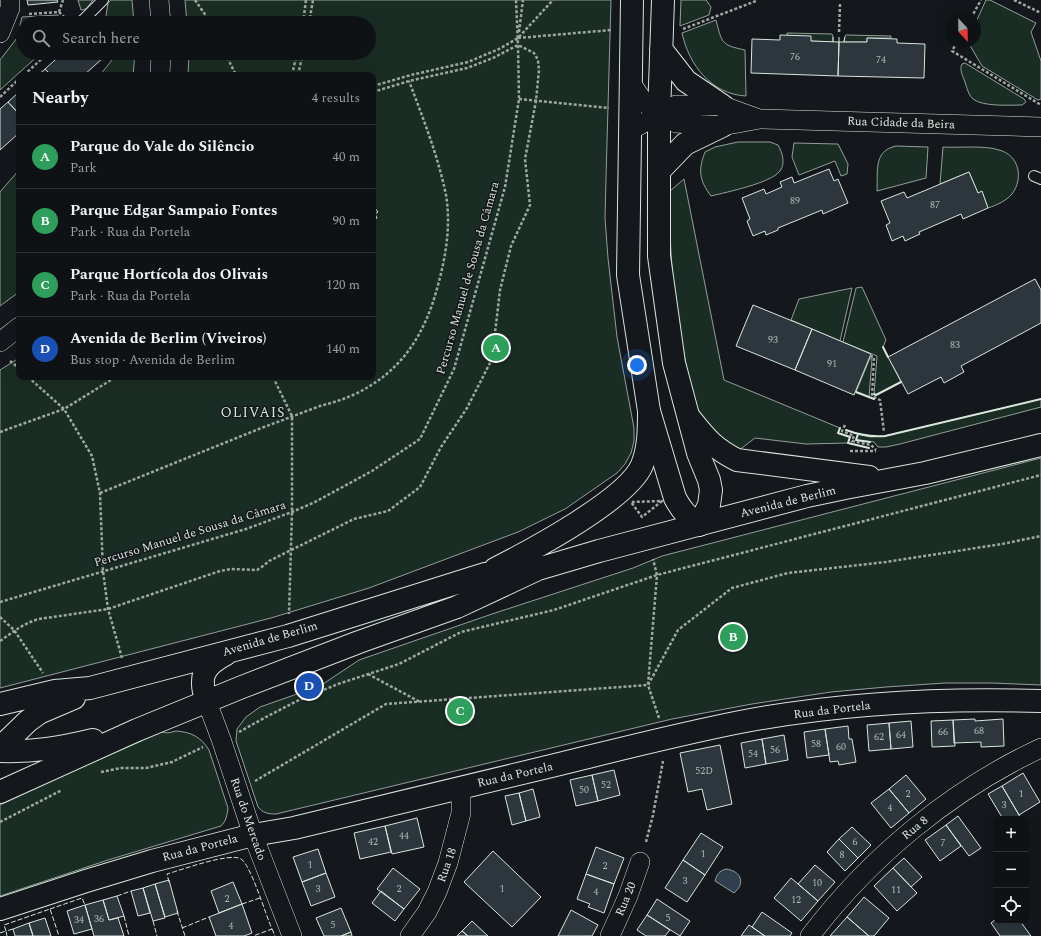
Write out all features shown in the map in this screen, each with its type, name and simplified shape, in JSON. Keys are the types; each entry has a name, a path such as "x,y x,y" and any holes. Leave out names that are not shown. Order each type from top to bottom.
{"main road":[{"path":"632,0 628,275 650,411 675,498 681,510 699,525 709,505 711,490 709,480 698,453 674,363 659,256 659,114 663,0"},
{"path":"659,171 685,144 722,116 686,81 661,49"},
{"path":"485,574 532,550 597,509 632,480 642,467 648,448 650,411"},
{"path":"689,417 708,441 722,453 737,460 890,479"},
{"name":"Avenida de Berlim","path":"0,704 56,691 90,688 288,636 485,574 538,569 807,496 993,457 1041,445"},
{"name":"Avenida de Berlim","path":"137,730 300,664 456,608 538,569"},
{"path":"207,702 202,685 202,679 205,671 212,663 232,650"},
{"path":"0,748 28,721 39,713 76,697 90,688"},
{"name":"Rua da Portela","path":"0,909 144,863 252,835 281,831 461,787 742,722 808,712 874,705 941,701 1041,701"},
{"path":"0,751 32,751 48,749 137,730"},
{"path":"0,792 137,730"}],"street":[{"path":"0,34 10,8 10,0"},
{"path":"160,0 161,16"},
{"path":"160,72 161,60"},
{"path":"631,83 644,102 659,114"},
{"name":"Rua Cidade da Beira","path":"631,130 676,105 722,116 760,119 1041,127"},
{"path":"0,342 16,329"},
{"name":"Rua do Mercado","path":"207,702 221,739 252,835 292,936"},
{"name":"Rua 8","path":"810,936 844,895 871,867 930,815 995,772 1041,748"},
{"name":"Rua 18","path":"410,936 427,912 437,892 448,863 462,813 461,787"},
{"name":"Rua 20","path":"610,936 628,896 640,862"}],"lane":[{"path":"87,16 102,0"}],"path":[{"path":"28,14 59,12 63,0"},
{"path":"195,0 206,16"},
{"path":"304,16 306,0"},
{"path":"310,16 313,0"},
{"name":"Percurso Manuel de Sousa da Câmara","path":"0,602 246,529 292,512 315,502 372,470 420,439 454,369 505,187 519,99 516,0"},
{"path":"518,38 523,0"},
{"path":"376,85 411,75 468,62 499,49 518,38 553,0"},
{"path":"974,12 981,0"},
{"path":"1014,0 1041,13"},
{"path":"679,31 756,1"},
{"path":"839,32 840,4"},
{"path":"518,38 614,30"},
{"path":"0,641 14,630 28,622 108,609 220,571 231,569 257,570 269,561 354,519 388,511 420,487 441,447 467,408 492,359 500,290 511,246 530,205 525,159 536,101 539,70 538,60 534,53 518,45 493,58 467,68 410,81 376,91"},
{"path":"954,48 952,51 1041,105"},
{"path":"27,72 40,60"},
{"path":"228,60 234,72"},
{"path":"293,72 295,60"},
{"path":"299,72 301,60"},
{"path":"100,493 292,416 352,395 377,381 399,363 414,344 428,318 437,292 445,260 448,229 446,196 438,161 410,81"},
{"path":"1,95 16,82"},
{"path":"519,99 612,108"},
{"path":"870,356 874,357 872,396 880,400 884,432"},
{"path":"10,361 16,366"},
{"path":"31,380 64,409 92,456 100,493 103,571 108,609 128,678"},
{"path":"0,432 64,409 111,380"},
{"path":"274,380 292,416 292,512 288,636"},
{"path":"845,425 842,431 854,436 852,441 871,445 876,451"},
{"path":"94,774 121,768 146,768 172,762 241,731 297,701 338,684 398,664 461,632 554,610 657,575 1041,475"},
{"path":"647,501 662,501 642,517 631,502 647,501"},
{"path":"648,685 678,630 732,588 788,573 886,562 1002,544 1041,536"},
{"path":"652,556 657,575 648,685 660,720"},
{"path":"0,617 14,630 56,691"},
{"path":"368,674 420,702"},
{"path":"237,791 386,704 648,685"},
{"path":"640,862 653,815 664,761"},
{"path":"0,822 66,788"}],"green space":[{"path":"78,0 93,0 86,9 81,10"},
{"path":"111,0 132,0 133,16 106,16 108,3"},
{"path":"185,0 611,0 605,218 617,337 634,428 634,441 631,453 625,464 617,473 565,509 518,532 369,588 271,618 0,688 0,370 16,360 16,380 376,380 376,72 188,72 189,60 376,60 376,16 186,16"},
{"path":"681,0 706,0 711,7 709,15 680,26"},
{"path":"986,0 990,0 1036,23 1031,32 1041,61 1041,99 1038,100 982,66 972,48 981,48 980,12"},
{"path":"716,20 721,38 724,42 731,46 745,50 746,96 733,94 712,84 696,66 685,45 682,33"},
{"path":"787,33 832,34 833,42 811,41 787,35"},
{"path":"846,35 891,36 891,38 867,38 867,42 844,42"},
{"path":"16,39 16,60 33,60 20,72 16,72 16,76 0,90 0,60"},
{"path":"112,60 134,60 133,72 102,72"},
{"path":"965,63 1024,99 1026,102 1022,105 997,105 977,102 970,95 961,71 962,64"},
{"path":"738,142 770,142 778,145 783,158 782,168 775,175 758,183 711,196 704,185 701,175 701,164 705,152 715,147"},
{"path":"794,143 838,144 848,164 847,174 841,176 835,161 799,175 792,157"},
{"path":"896,146 928,147 926,178 877,191 877,170 880,157 883,152"},
{"path":"943,147 993,148 1006,153 1015,162 1018,168 1018,181 1016,188 1007,199 988,208 982,192 978,193 969,172 940,184"},
{"path":"16,173 16,294 0,306 0,192"},
{"path":"684,179 724,380 840,428 838,433 850,437 848,443 806,444 755,438 738,451 726,446 699,415 684,356 674,285 670,238 670,191"},
{"path":"862,287 886,340 883,347 901,382 876,395 874,394 877,356 843,342 856,288"},
{"path":"852,288 840,341 791,320 799,299"},
{"path":"870,358 872,359 869,397 856,392"},
{"path":"1041,399 1041,407 900,444 878,447 874,442 856,440 858,434 870,437 885,436"},
{"path":"1041,458 1041,685 945,683 831,692 752,704 672,719 276,814 266,813 258,807 236,741 237,729 246,717 260,707 320,686 359,660 492,614 633,568 662,556"},
{"path":"176,731 195,736 206,745 209,750 228,808 226,818 221,826 108,860 0,896 0,805 63,775 162,732 168,733"}],"water":[{"path":"726,869 735,872 740,878 740,885 734,893 715,881 719,873"}],"building":[{"path":"27,0 57,0 58,2 28,5"},
{"path":"780,35 811,36 811,41 839,42 838,76 751,73 752,39 780,40"},
{"path":"867,38 897,39 897,43 925,44 924,78 838,76 839,42 867,42"},
{"path":"55,60 101,60 87,72 48,72 45,69"},
{"path":"16,95 16,111 8,102"},
{"path":"8,102 16,111 16,136 0,150 0,109"},
{"path":"829,169 834,181 838,179 848,203 823,214 822,210 778,228 778,230 766,235 765,231 753,236 747,221 750,219 742,198 764,189 766,194 782,187 780,182 792,177 794,183"},
{"path":"969,172 978,193 982,191 988,208 963,219 961,214 919,232 920,234 905,241 903,236 892,241 886,225 890,223 881,201 904,192 907,198"},
{"path":"1035,279 1041,290 1041,323 961,366 964,372 944,383 941,377 908,394 888,357"},
{"path":"753,305 812,329 795,370 736,346"},
{"path":"812,329 871,354 854,395 795,370"},
{"path":"975,719 975,721 1003,719 1004,746 981,747 981,742 954,743 953,720"},
{"path":"953,720 955,746 932,747 931,721"},
{"path":"911,721 913,747 891,749 889,723"},
{"path":"889,723 891,749 869,751 867,725"},
{"path":"848,726 849,739 852,739 856,762 839,765 838,761 830,762 825,729"},
{"path":"825,729 829,755 807,758 804,732"},
{"path":"784,735 788,760 766,764 762,739"},
{"path":"762,739 766,764 745,768 741,743"},
{"path":"720,745 732,804 707,810 702,789 688,792 680,753"},
{"path":"614,770 620,795 598,801 592,775"},
{"path":"1023,773 1040,802 1019,815 1002,786"},
{"path":"592,775 598,801 576,806 570,780"},
{"path":"906,775 926,799 909,813 889,789"},
{"path":"1002,786 1019,816 1001,816 988,794"},
{"path":"533,789 540,817 526,821 519,793"},
{"path":"889,789 909,813 891,828 871,803"},
{"path":"519,793 526,821 512,825 505,796"},
{"path":"958,816 981,848 969,856 946,825"},
{"path":"417,818 424,847 392,854 385,826"},
{"path":"946,825 961,846 940,861 925,840"},
{"path":"385,826 391,852 360,859 354,833"},
{"path":"852,827 871,845 858,858 839,839"},
{"path":"701,833 723,847 705,875 683,860"},
{"path":"839,839 858,858 845,871 827,852"},
{"path":"596,847 624,858 614,884 586,874"},
{"path":"318,849 326,873 302,882 293,857"},
{"path":"493,851 541,897 512,927 464,882"},
{"path":"904,858 922,877 911,887 893,868"},
{"path":"683,860 705,875 687,902 665,888"},
{"path":"815,865 835,882 818,901 798,884"},
{"path":"393,868 420,889 404,909 377,889"},
{"path":"893,868 917,893 897,911 874,886"},
{"path":"326,873 335,897 311,906 302,882"},
{"path":"586,874 614,884 604,913 588,907 590,904 577,899"},
{"path":"791,878 818,901 801,921 774,898"},
{"path":"169,880 178,913 165,917 155,884"},
{"path":"233,882 242,904 219,913 211,891"},
{"path":"155,884 165,918 153,921 143,888"},
{"path":"143,888 150,913 138,916 131,891"},
{"path":"381,891 404,909 395,921 372,903"},
{"path":"117,896 124,916 109,920 103,900"},
{"path":"864,897 889,918 874,936 869,936 847,917"},
{"path":"657,899 690,921 680,936 647,915"},
{"path":"103,900 109,920 118,918 124,936 94,936 85,905"},
{"path":"242,904 252,933 244,936 216,936 209,917"},
{"path":"85,905 92,929 74,934 67,911"},
{"path":"341,908 351,932 341,936 324,936 316,918"},
{"path":"571,910 598,925 592,936 558,936"},
{"path":"762,912 792,933 790,936 765,936 752,927"},
{"path":"647,915 670,930 665,936 646,936 637,930"},
{"path":"847,917 869,936 830,936"},
{"path":"45,918 51,936 33,936 29,923"},
{"path":"472,921 488,936 468,936 462,931"},
{"path":"993,921 993,924 1022,924 1031,936 1000,936 991,923"},
{"path":"29,923 33,936 15,936 13,929"},
{"path":"749,925 752,927 765,936 741,936"},
{"path":"462,931 468,936 457,936"},
{"path":"351,932 352,936 341,936"}],"fence":[{"path":"833,36 833,42"},
{"path":"839,36 839,42"},
{"path":"844,42 845,36"},
{"path":"169,882 167,874 216,860 235,857 241,859 245,863 254,880 272,929 253,936"},
{"path":"117,896 131,891"},
{"path":"50,909 82,898 85,905"},
{"path":"242,904 260,898"},
{"path":"13,929 6,931 4,925 50,909 59,936"},
{"path":"177,911 185,936"},
{"path":"124,916 129,936"},
{"path":"182,928 209,917"},
{"path":"153,921 157,936"},
{"path":"272,929 275,936"},
{"path":"0,933 6,931 7,936"}],"wall":[{"path":"883,347 888,357"},
{"path":"874,394 876,395 901,382"},
{"path":"856,392 874,399"},
{"path":"846,430 865,435 885,436 1041,399"},
{"path":"840,428 838,433 850,437 848,443 869,448"},
{"path":"858,434 856,440 870,442"}],"place":[{"name":"Parque do Vale do Silêncio","path":"496,348"},
{"name":"Parque Edgar Sampaio Fontes","path":"733,637"},
{"name":"Avenida de Berlim (Viveiros)","path":"309,686"},
{"name":"Parque Hortícola dos Olivais","path":"460,711"}],"district":[{"name":"OLIVAIS","path":"253,412"}]}
